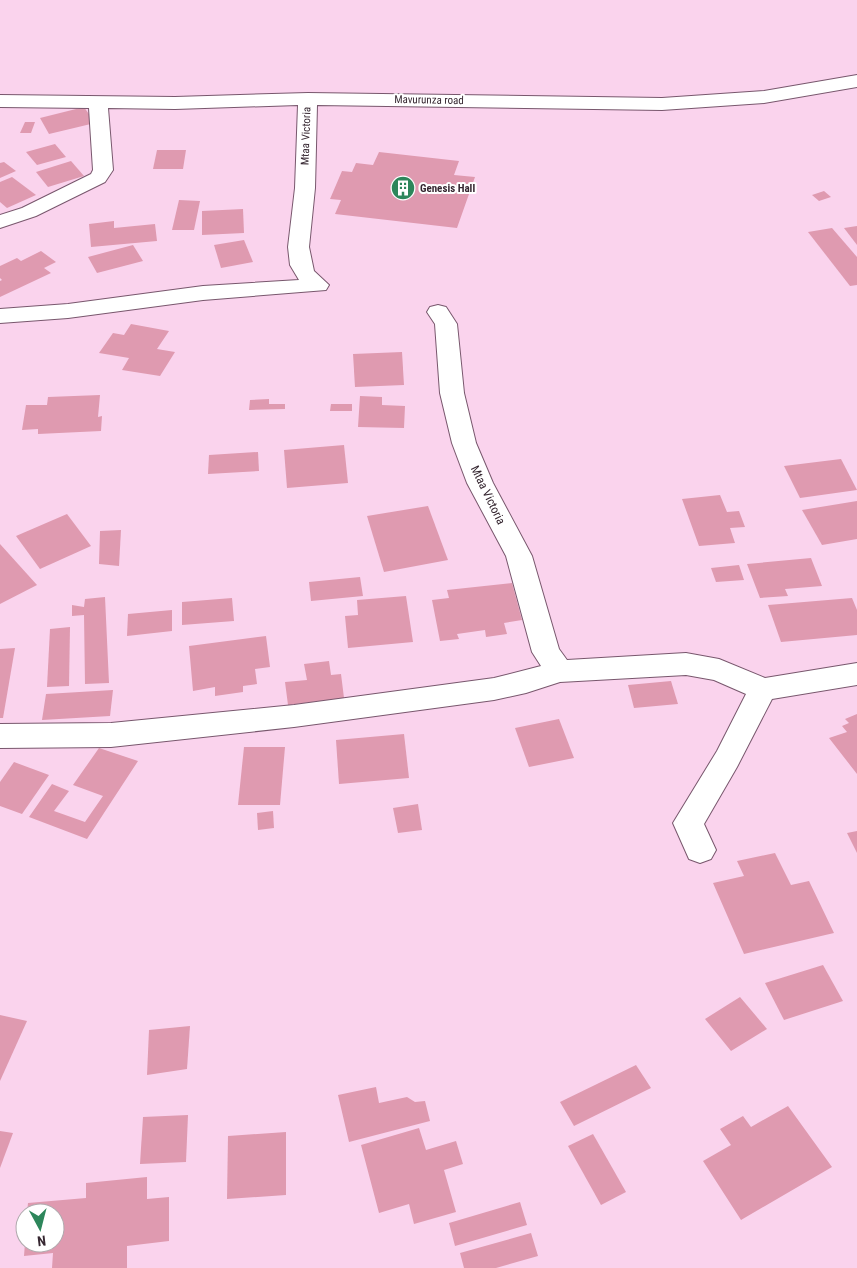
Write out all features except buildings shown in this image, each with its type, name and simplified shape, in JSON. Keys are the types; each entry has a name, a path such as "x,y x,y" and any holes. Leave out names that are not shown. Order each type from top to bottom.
{"street":[{"name":"Mavurunza road","path":"0,101 222,103 308,99 670,104 764,97 857,81"},
{"name":"Mtaa Victoria","path":"0,316 68,311 204,293 318,285 306,277 300,264 299,233 305,190 308,99"},
{"path":"0,222 29,212 98,178 103,170 98,103"},
{"name":"Mtaa Victoria","path":"438,312 446,324 452,393 464,443 480,483 519,556 546,652 560,671"},
{"path":"0,736 110,736 294,716 494,689 526,682 560,671 686,664 720,670 763,689 857,674"},
{"path":"700,850 688,823 727,759 763,689"}],"place":[{"name":"Genesis Hall","path":"403,188"}]}
